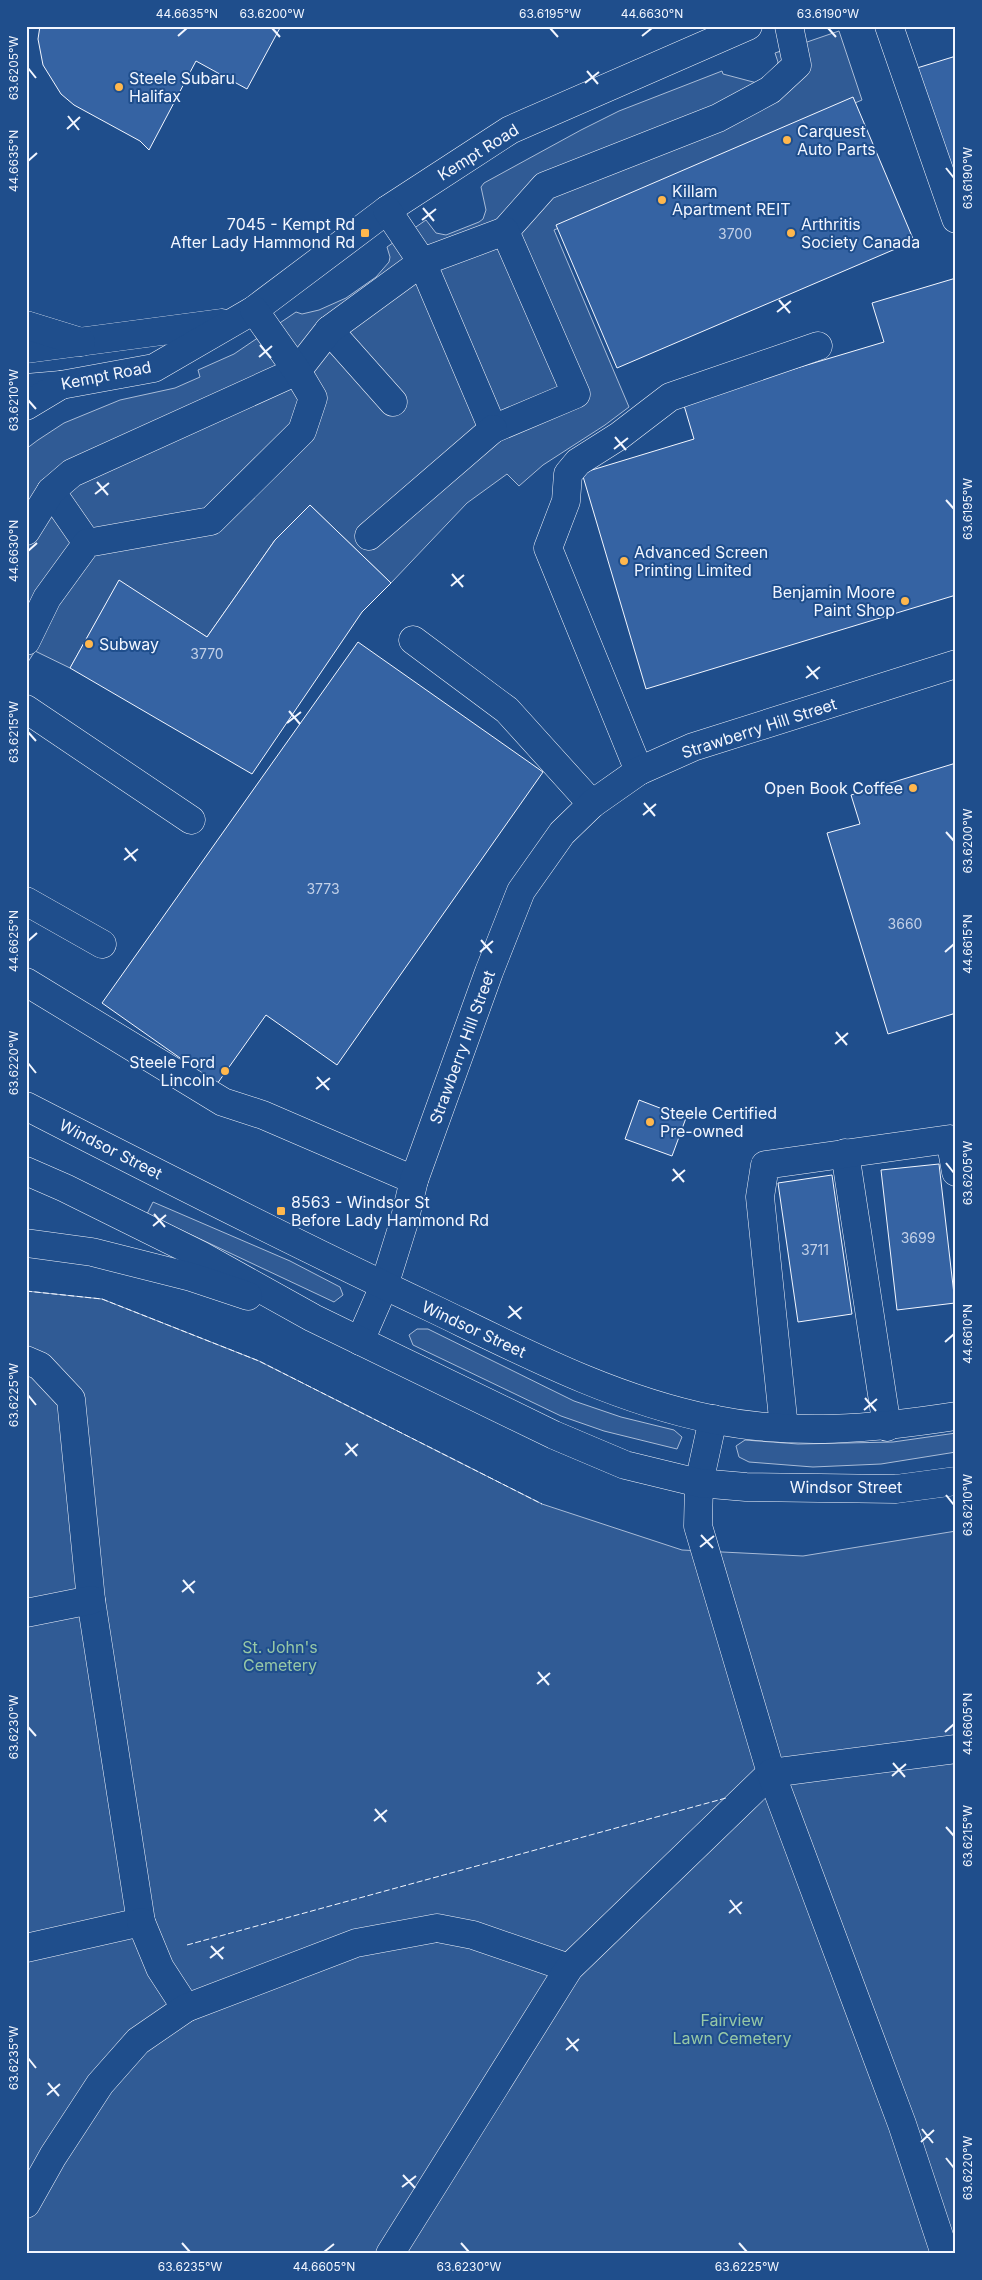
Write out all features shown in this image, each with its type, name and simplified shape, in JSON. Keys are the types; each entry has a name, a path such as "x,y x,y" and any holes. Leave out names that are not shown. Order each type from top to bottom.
{"main road":[{"name":"Kempt Road","path":"26,388 61,385 154,368 244,315 387,210 510,130 748,26"},
{"path":"26,531 52,491 72,473 297,371 328,330 422,262 505,231 545,186 718,118 770,90 797,65 789,26"},
{"path":"895,28 956,219"},
{"path":"387,210 422,262 493,429"},
{"path":"369,536 493,429 576,394 505,231"},
{"name":"Kempt Road","path":"26,349 81,342 244,315"},
{"path":"26,641 47,598 87,543 211,521 302,431 313,398 297,371 244,315"},
{"path":"26,324 81,342"},
{"path":"328,330 393,402"},
{"path":"638,771 548,548 566,501 568,474 578,462 619,436 670,397 818,346"},
{"path":"26,406 61,385"},
{"path":"52,491 87,543"},
{"path":"414,640 507,710 592,804"},
{"name":"Strawberry Hill Street","path":"360,1341 384,1286 404,1222 414,1180 488,972 520,891 562,833 592,804 638,771 693,747 956,664"},
{"path":"26,709 191,820"},
{"path":"26,900 102,944"},
{"path":"26,982 223,1102 263,1115 414,1180"},
{"name":"Windsor Street","path":"26,1106 384,1286 585,1381 648,1404 713,1419 819,1431 887,1427 956,1416"},
{"path":"784,1428 760,1198 766,1164 950,1139 956,1172"},
{"path":"845,1153 887,1427"},
{"name":"Windsor Street","path":"26,1171 200,1255 313,1318 554,1435 625,1465 699,1482 746,1487 896,1489 956,1481"},
{"path":"26,1243 92,1252 182,1275 313,1318"},
{"path":"26,1360 40,1366 71,1399 91,1600 141,1922 160,1968 186,2008"},
{"path":"713,1419 699,1482 698,1526 771,1773 902,2124 945,2254"},
{"path":"26,1613 91,1600"},
{"path":"390,2254 569,1968 771,1773 956,1749"},
{"path":"26,1948 141,1922"},
{"path":"26,2204 53,2156 100,2084 138,2041 186,2008 356,1944 437,1928 472,1935 569,1968"}],"shaded area":[{"path":"839,31 862,100 554,230 629,407 605,425 543,465 519,486 507,474 467,503 391,583 310,505 275,540 207,637 119,581 70,668 35,651 26,665 26,449 64,423 120,400 175,388 200,377 198,370 234,354 296,312 302,314 319,310 346,298 376,277 389,262 390,257 387,247 426,220 436,233 446,235 479,222 483,219 486,210 481,187 484,183 581,130 619,111 722,71 723,74 757,83 775,74 778,62 775,53"},
{"path":"153,1202 290,1261 340,1287 343,1295 334,1302 147,1214"},
{"path":"26,1291 102,1299 259,1361 542,1504 682,1550 803,1556 956,1531 956,2254 26,2254"},
{"path":"417,1329 428,1329 574,1401 621,1417 674,1430 682,1437 677,1449 604,1431 561,1416 413,1345 409,1335"},
{"path":"956,1433 956,1452 881,1464 813,1467 749,1462 739,1457 736,1446 745,1440 798,1444 893,1442"}],"building":[{"name":"Steele Subaru Halifax","path":"40,26 281,26 247,89 196,61 149,150 140,141 74,105 61,94 43,65 38,39"},
{"path":"956,56 956,184 917,68"},
{"path":"853,97 914,241 617,368 556,225"},
{"path":"956,278 956,595 646,689 582,473 694,439 683,402 884,342 872,303"},
{"path":"310,505 391,583 362,612 252,774 70,668 119,580 207,637 275,540"},
{"path":"358,642 543,772 337,1065 266,1015 217,1084 102,1003"},
{"path":"956,763 956,1013 888,1034 827,833 860,824 851,795"},
{"path":"639,1100 686,1118 672,1156 625,1139"},
{"path":"939,1164 955,1303 897,1310 881,1170"},
{"path":"832,1175 852,1314 798,1322 778,1183"}],"fence":[{"path":"26,1291 102,1299 259,1361 542,1504"},
{"path":"187,1945 726,1798"}],"place":[{"name":"Steele Subaru Halifax","path":"119,87"},
{"name":"Carquest Auto Parts","path":"787,140"},
{"name":"Killam Apartment REIT","path":"662,200"},
{"name":"7045 - Kempt Rd After Lady Hammond Rd","path":"365,233"},
{"name":"Arthritis Society Canada","path":"791,233"},
{"name":"Advanced Screen Printing Limited","path":"624,561"},
{"name":"Benjamin Moore Paint Shop","path":"905,601"},
{"name":"Subway","path":"89,644"},
{"name":"Open Book Coffee","path":"913,788"},
{"name":"Steele Ford Lincoln","path":"225,1071"},
{"name":"Steele Certified Pre-owned","path":"650,1122"},
{"name":"8563 - Windsor St Before Lady Hammond Rd","path":"281,1211"}],"park label":[{"name":"St. John's Cemetery","path":"280,1656"},
{"name":"Fairview Lawn Cemetery","path":"732,2029"}]}
